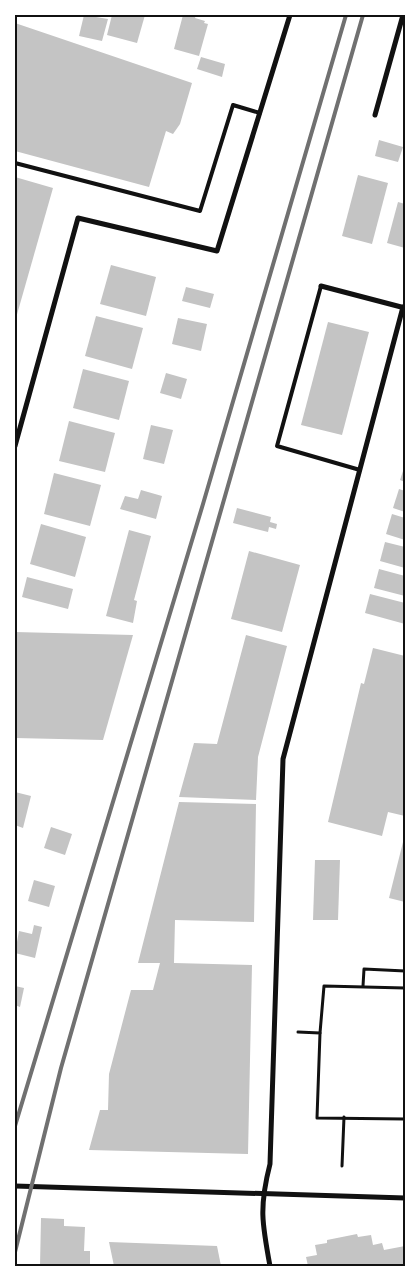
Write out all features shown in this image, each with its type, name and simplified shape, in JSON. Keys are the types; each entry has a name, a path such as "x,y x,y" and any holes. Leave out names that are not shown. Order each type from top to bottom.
{"street":[{"path":"15,446 78,218 217,251 290,15"},
{"path":"375,115 403,16"},
{"path":"270,1266 261,1221 263,1192 270,1164 284,759 404,308 320,286"},
{"path":"15,1186 263,1192 405,1198"}],"lane":[{"path":"15,163 200,211 233,105 260,113"},
{"path":"320,286 277,446 360,470"}],"path":[{"path":"363,986 364,969 405,971"},
{"path":"405,988 324,986 320,1033 317,1118 405,1119"},
{"path":"298,1032 320,1033"},
{"path":"342,1166 344,1117"}],"building":[{"path":"84,15 108,19 102,41 79,36"},
{"path":"112,15 145,15 137,43 107,35"},
{"path":"183,15 196,15 195,18 208,24 199,56 174,49"},
{"path":"15,23 192,83 180,124 173,134 166,131 149,187 15,151"},
{"path":"201,57 225,64 222,77 197,69"},
{"path":"379,140 403,147 398,162 375,156"},
{"path":"358,175 388,183 372,244 342,236"},
{"path":"15,177 53,188 16,318 15,318"},
{"path":"398,202 405,204 405,248 387,243"},
{"path":"111,265 156,277 146,316 100,304"},
{"path":"186,287 214,294 210,308 182,301"},
{"path":"96,316 143,328 132,369 85,356"},
{"path":"178,318 207,324 201,351 172,344"},
{"path":"328,322 369,332 342,435 301,425"},
{"path":"83,369 129,381 119,420 73,408"},
{"path":"166,373 187,379 181,399 160,393"},
{"path":"69,421 115,433 105,472 59,461"},
{"path":"151,425 173,430 164,464 143,459"},
{"path":"405,465 405,482 400,480"},
{"path":"54,473 101,485 90,526 44,514"},
{"path":"399,489 405,491 405,512 393,508"},
{"path":"141,490 162,496 156,519 120,509 125,496 138,499"},
{"path":"237,508 271,517 270,522 277,524 276,529 269,527 268,532 233,523"},
{"path":"392,514 405,518 405,540 386,534"},
{"path":"41,524 86,537 75,577 30,564"},
{"path":"129,530 151,536 134,600 137,601 133,623 106,616"},
{"path":"385,542 405,547 405,568 380,561"},
{"path":"249,551 300,565 282,632 231,619"},
{"path":"379,569 405,576 405,596 374,588"},
{"path":"27,577 73,589 68,609 22,597"},
{"path":"370,594 405,603 405,624 365,613"},
{"path":"15,632 133,635 103,740 15,738"},
{"path":"246,635 287,646 258,757 256,800 179,797 194,743 217,744"},
{"path":"373,648 405,656 405,816 388,812 382,836 328,822 361,683 364,684"},
{"path":"15,792 31,796 23,828 15,825"},
{"path":"179,802 256,804 254,922 175,920 174,963 252,965 248,1154 89,1150 100,1110 108,1110 109,1074 131,990 153,990 160,963 138,963"},
{"path":"51,827 72,834 65,855 44,848"},
{"path":"405,838 405,902 389,898"},
{"path":"315,860 340,860 338,920 313,920"},
{"path":"34,880 55,886 49,907 28,901"},
{"path":"34,925 42,927 35,958 15,953 19,931 32,934"},
{"path":"15,986 24,988 20,1007 15,1005"},
{"path":"41,1218 64,1219 64,1226 85,1227 84,1251 90,1251 90,1266 40,1266"},
{"path":"357,1234 358,1237 371,1235 373,1245 382,1243 384,1250 405,1246 405,1266 308,1266 306,1257 317,1255 315,1245 327,1243 327,1240"},
{"path":"109,1242 217,1246 221,1266 114,1266"}],"railway":[{"path":"15,1126 203,504 346,15"},
{"path":"15,1252 61,1068 363,15"}]}
